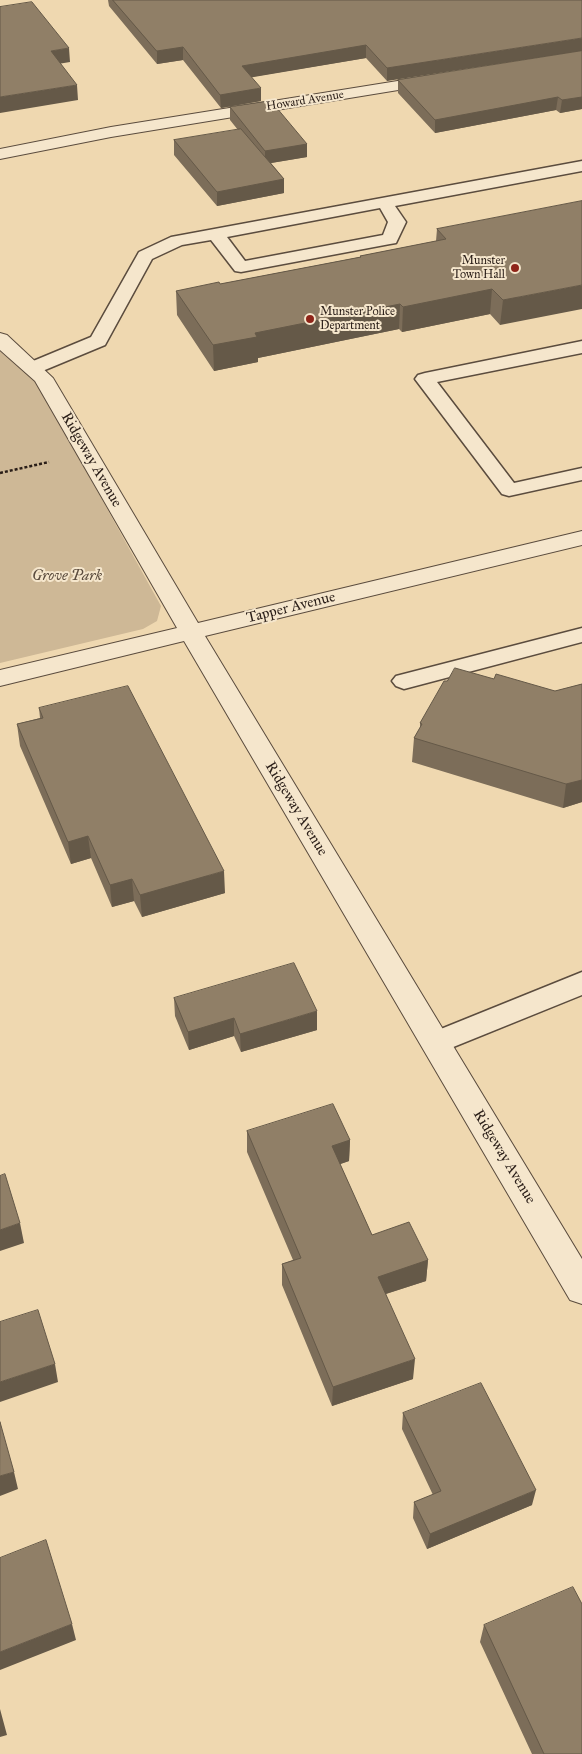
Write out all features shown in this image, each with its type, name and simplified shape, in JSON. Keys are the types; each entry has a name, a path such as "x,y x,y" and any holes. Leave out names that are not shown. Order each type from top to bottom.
{"street":[{"name":"Howard Avenue","path":"0,154 111,132 448,78"},
{"name":"Ridgeway Avenue","path":"0,339 44,378 191,632 582,1289"},
{"name":"Tapper Avenue","path":"0,678 582,538"}],"lane":[{"path":"33,368 98,341 144,256 177,241 582,166"},
{"path":"216,234 241,267 390,239 397,222 385,203"},
{"path":"582,347 425,379 509,490 582,474"},
{"path":"404,681 582,635"},
{"path":"436,1043 582,983"}],"path":[{"path":"0,473 49,462"}],"green space":[{"name":"Grove Park","path":"0,344 33,375 161,606 157,621 143,629 0,663"}],"building":[{"path":"113,0 582,0 582,38 387,68 366,45 242,66 261,88 220,95 183,47 157,51"},
{"path":"32,2 69,48 51,51 77,85 0,97 0,7"},
{"path":"582,51 582,97 562,100 558,97 435,120 398,80"},
{"path":"271,101 307,144 265,151 230,107"},
{"path":"241,129 284,179 217,192 174,140"},
{"path":"582,201 582,285 503,300 492,289 403,307 400,304 255,333 257,337 213,345 176,291 361,257 446,239 437,229"},
{"path":"455,668 494,679 496,674 555,691 582,684 582,780 566,784 414,738 422,724 420,723 444,681 447,681"},
{"path":"128,686 224,871 140,895 132,879 110,885 88,836 68,842 17,724 43,718 39,708"},
{"path":"294,963 317,1011 240,1034 234,1018 188,1032 174,998"},
{"path":"333,1104 350,1140 332,1146 372,1235 409,1222 428,1260 378,1277 415,1359 333,1387 282,1264 301,1258 247,1131"},
{"path":"5,1174 20,1223 0,1230 0,1176"},
{"path":"38,1310 55,1364 0,1382 0,1322"},
{"path":"481,1383 536,1490 430,1534 414,1502 441,1491 403,1413"},
{"path":"0,1422 14,1472 0,1476"},
{"path":"46,1540 72,1624 0,1652 0,1558"},
{"path":"573,1587 582,1604 582,1754 544,1754 484,1625"}],"place":[{"name":"Munster Town Hall","path":"515,268"},
{"name":"Munster Police Department","path":"310,319"}]}
